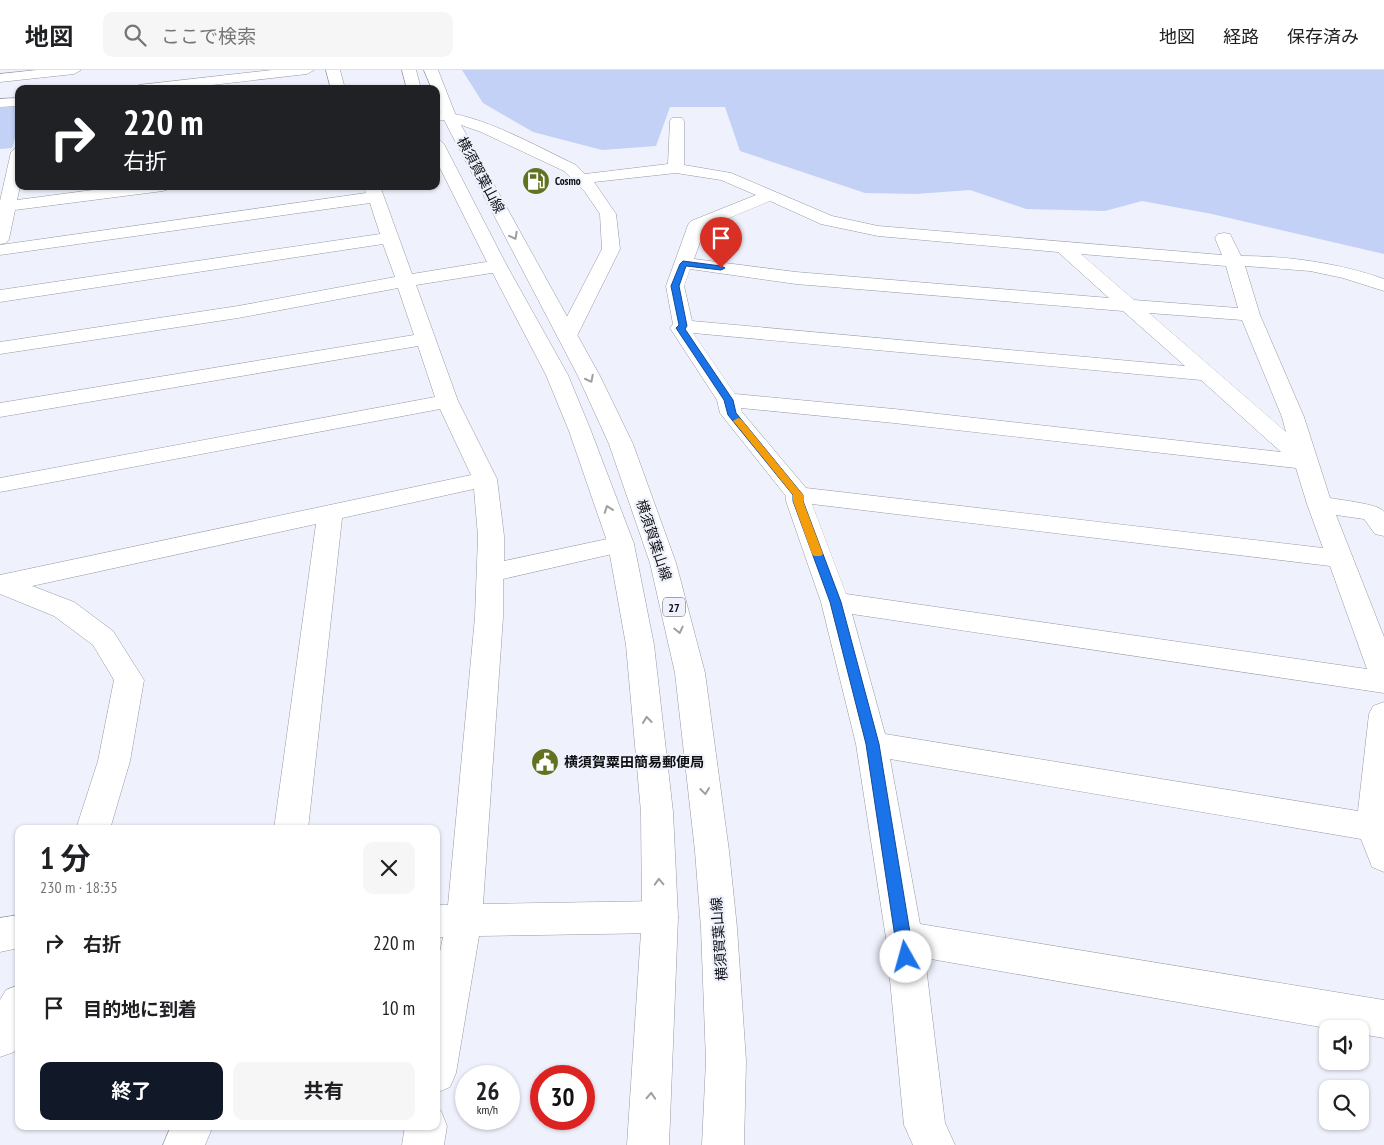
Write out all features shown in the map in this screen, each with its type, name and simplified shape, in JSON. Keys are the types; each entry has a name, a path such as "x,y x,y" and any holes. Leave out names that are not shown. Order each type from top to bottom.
{"street":[{"path":"0,78 35,72 74,70"},
{"path":"174,85 307,70"},
{"path":"333,70 337,85"},
{"path":"409,70 413,85"},
{"name":"横須賀葉山線","path":"431,70 435,85"},
{"path":"33,85 35,72"},
{"path":"0,103 15,102"},
{"path":"443,116 509,138 570,168 582,179 608,214 611,249 567,336"},
{"name":"横須賀葉山線","path":"443,116 567,336 621,444 663,563 690,673 712,851 719,928 726,1061 724,1145"},
{"path":"676,168 677,121"},
{"name":"横須賀葉山線","path":"440,152 498,266 557,375 580,431 621,544 640,645 657,812 660,917 648,1145"},
{"path":"0,239 4,206 13,162"},
{"path":"582,179 676,168 724,176 827,220 878,231 1234,261 1269,261 1329,270 1365,278 1384,285"},
{"path":"4,206 131,190"},
{"path":"0,250 374,191 447,401 486,479 491,536 489,617 450,921 440,1030"},
{"path":"771,196 697,225 675,286 683,326 680,328 728,400 731,413 798,495 798,501 835,602 872,744 904,938 926,1125 934,1145"},
{"path":"0,296 391,238"},
{"path":"1224,238 1234,261 1250,315 1293,417 1319,504 1384,674"},
{"path":"1061,245 1306,462"},
{"path":"683,264 796,278 1250,315"},
{"path":"0,348 238,312 498,266"},
{"path":"683,326 1207,374"},
{"path":"0,410 426,339"},
{"path":"728,400 894,416 1306,462"},
{"path":"0,485 447,401"},
{"path":"1,584 486,479"},
{"path":"798,495 1340,559"},
{"path":"1319,504 1372,513 1384,528"},
{"path":"291,825 330,512"},
{"path":"490,573 621,544"},
{"path":"1,584 64,608 103,638 129,680 114,761 94,825"},
{"path":"835,602 1384,682"},
{"path":"872,744 1379,842 1384,714"},
{"path":"450,921 660,917"},
{"path":"0,935 15,932"},
{"path":"904,938 1384,1019"},
{"path":"0,1038 15,1011"},
{"path":"184,1145 190,1130"},
{"path":"423,1145 425,1130"}],"shaded area":[{"path":"462,70 1384,70 1384,254 1212,214 1142,201 1105,211 1026,209 970,190 916,194 865,193 740,151 725,107 670,107 656,146 602,150 533,132 483,103"},
{"path":"15,106 15,138 12,148 0,149 0,108"}],"slow traffic":[{"path":"738,421 798,495 798,501 817,554"}],"place":[{"name":"Cosmo","path":"536,181"},
{"name":"横須賀粟田簡易郵便局","path":"545,762"}],"route":[{"path":"721,268 683,264 675,286 683,326 680,328 728,400 731,413 798,495 798,501 835,602 861,695 872,744 906,957"}]}
